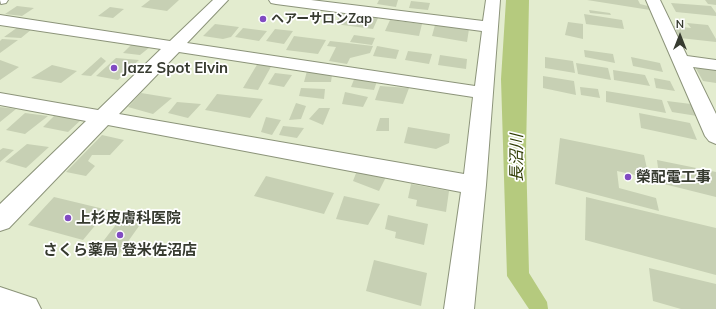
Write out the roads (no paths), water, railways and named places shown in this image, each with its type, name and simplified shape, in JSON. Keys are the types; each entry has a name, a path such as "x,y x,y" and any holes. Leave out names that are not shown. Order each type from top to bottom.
{"street":[{"path":"0,220 173,46 221,0"},
{"path":"276,0 305,2 490,27"},
{"path":"459,309 474,185 493,0"},
{"path":"653,0 680,60 711,116 716,136"},
{"path":"0,20 484,93"},
{"path":"680,60 716,65"},
{"path":"0,99 474,185"},
{"path":"0,302 26,309"}],"water":[{"name":"長沼川","path":"506,0 529,0 526,152 529,273 547,302 548,309 529,309 507,276 501,79"}],"place":[{"name":"ヘアーサロンZap","path":"263,19"},
{"name":"Jazz Spot Elvin","path":"114,68"},
{"name":"榮配電工事","path":"628,177"},
{"name":"上杉皮膚科医院","path":"68,218"},
{"name":"さくら薬局 登米佐沼店","path":"120,235"}]}
